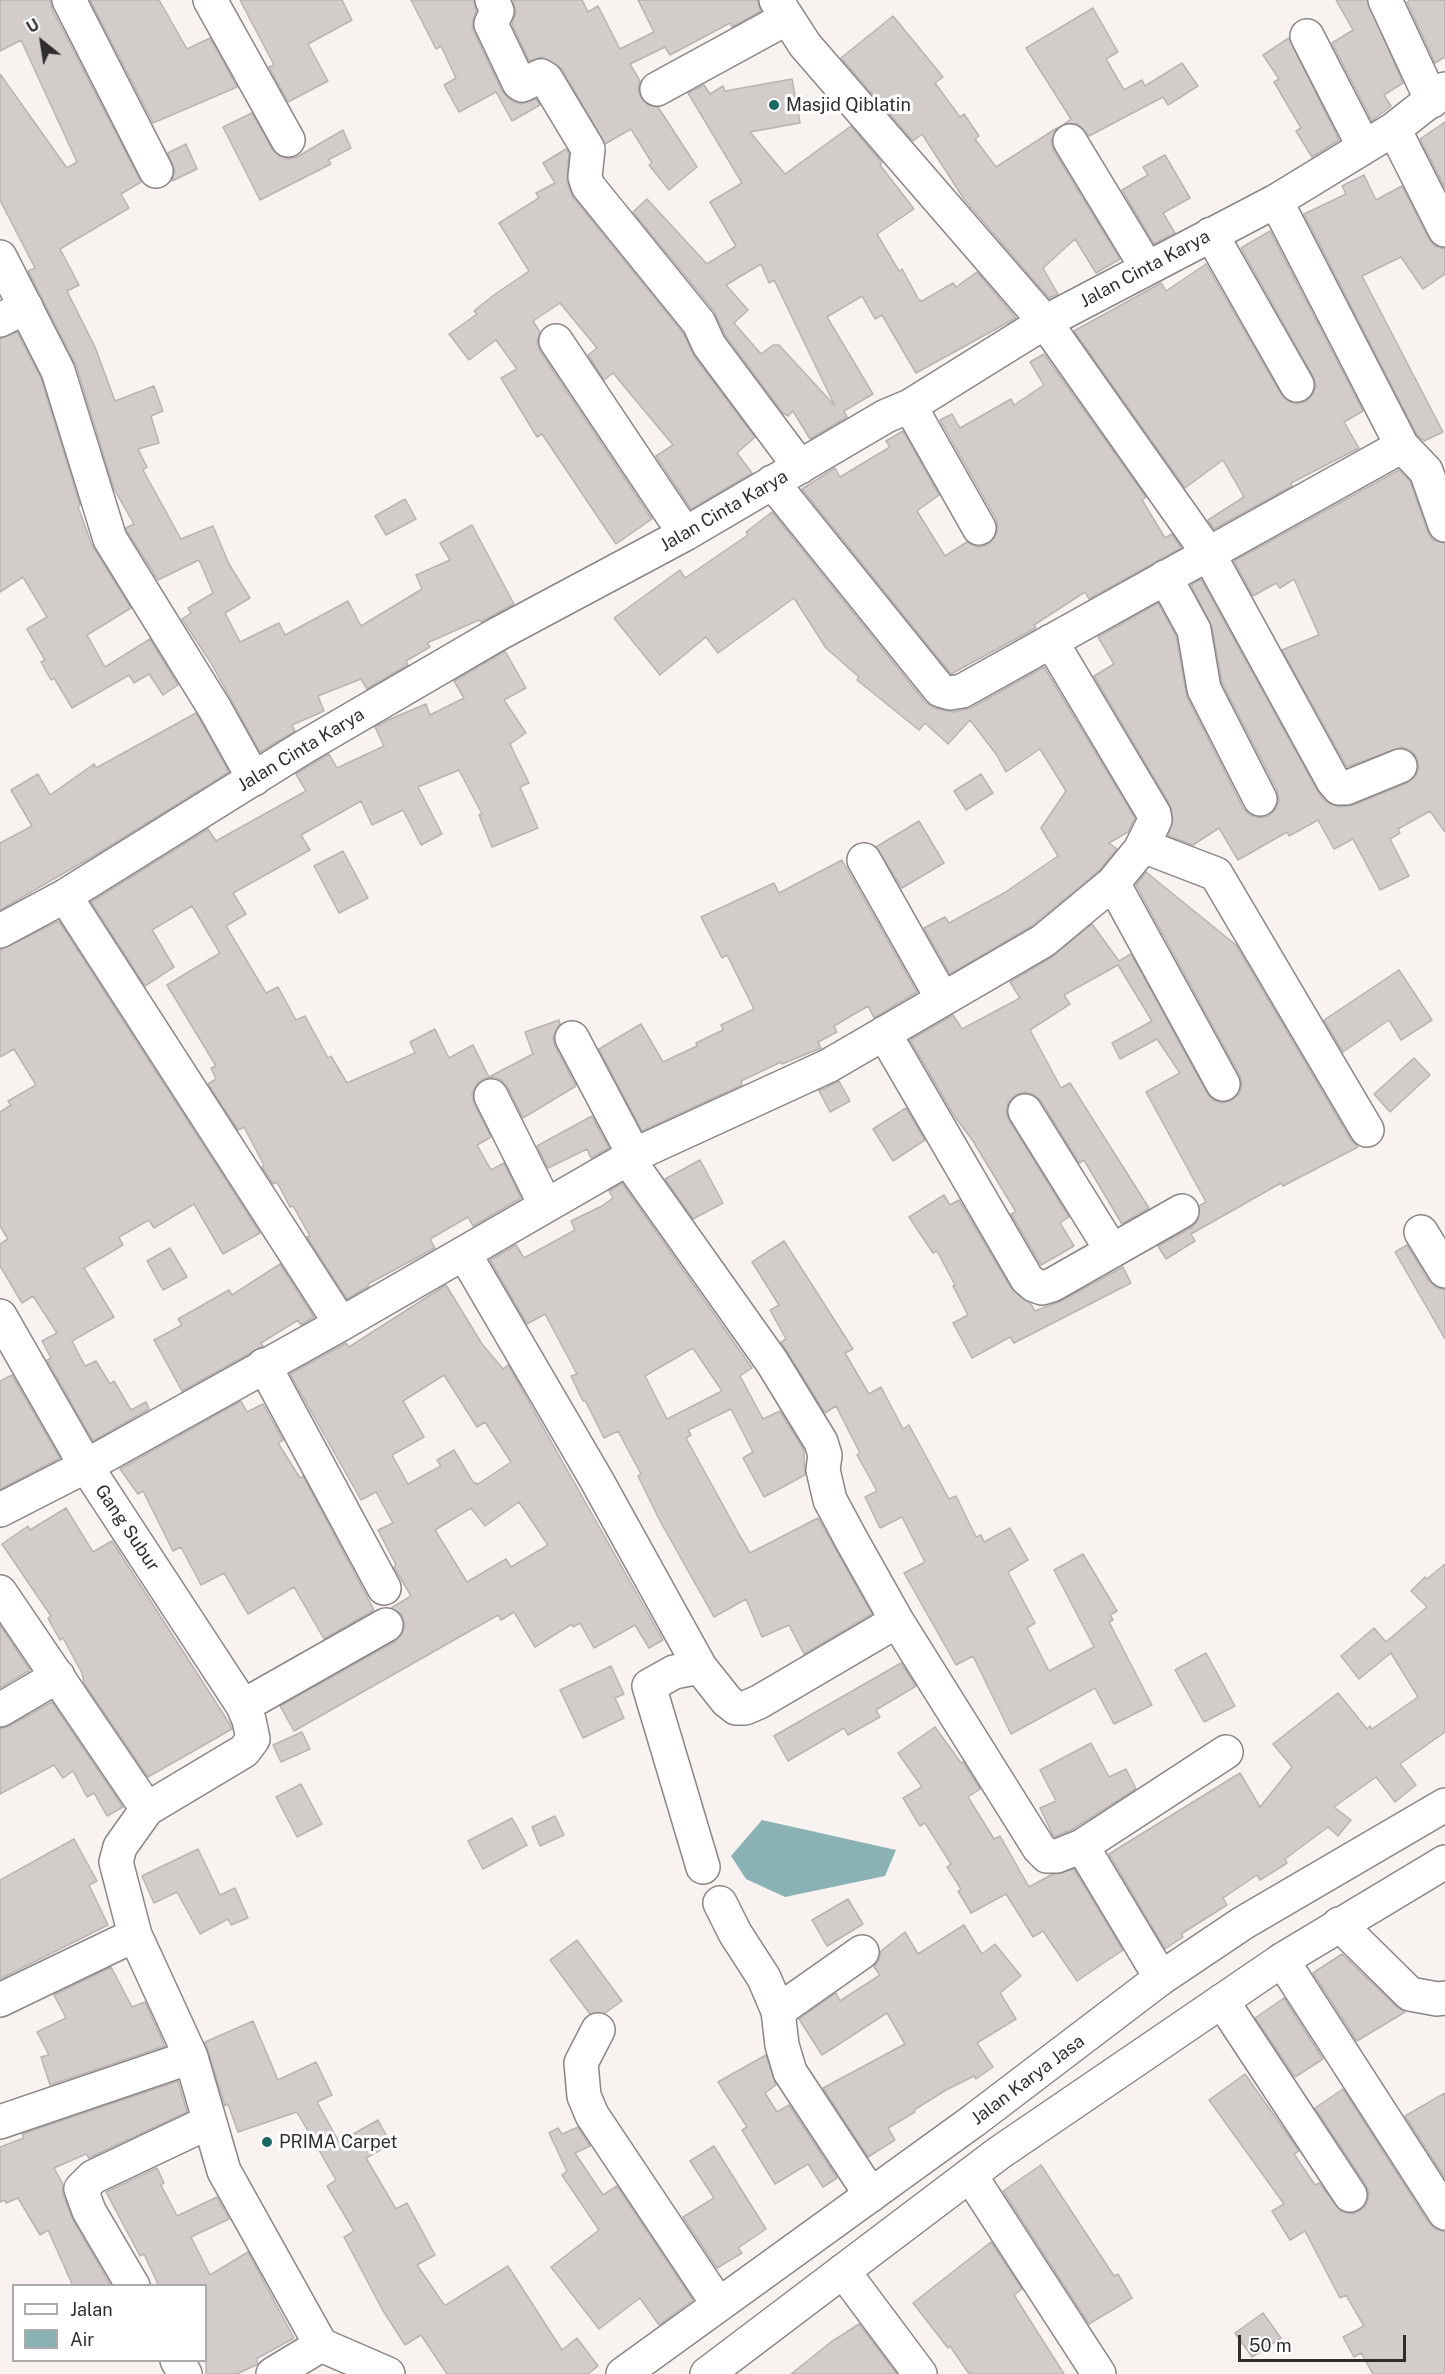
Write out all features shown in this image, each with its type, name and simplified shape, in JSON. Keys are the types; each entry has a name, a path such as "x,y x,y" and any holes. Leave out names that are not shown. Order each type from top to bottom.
{"main road":[{"path":"69,0 156,171"},
{"path":"210,0 288,140"},
{"path":"492,0 497,11 491,24 519,83 522,85 541,76 546,79 588,149 585,177 588,186 699,322 709,345 786,474 940,690 950,693 962,691 1402,446"},
{"path":"1385,0 1439,95"},
{"path":"657,89 781,9 805,45 1045,322 1208,553 1333,781 1339,788 1346,788 1400,766"},
{"path":"1307,36 1364,147"},
{"name":"Jalan Cinta Karya","path":"0,931 64,896 254,779 496,635 685,534 886,416 910,406 1045,322 1276,201 1394,129 1439,95"},
{"path":"1394,129 1445,230"},
{"path":"1070,141 1147,268"},
{"path":"1276,201 1402,446 1426,471 1445,525"},
{"path":"1211,234 1297,385"},
{"path":"0,257 13,314 58,370 110,539 215,709 254,779"},
{"path":"556,341 685,534"},
{"path":"910,406 979,528"},
{"path":"1165,577 1194,630 1205,693 1260,799"},
{"path":"0,1510 86,1466 464,1254 545,1204 631,1157 828,1066 1043,941 1113,884 1140,850 1155,820 1154,814 1051,641"},
{"path":"1140,850 1151,849 1216,874 1367,1130"},
{"path":"864,860 942,998"},
{"path":"1113,884 1223,1084"},
{"path":"64,896 341,1323"},
{"path":"884,1033 1027,1279 1034,1285 1042,1288 1052,1285 1182,1211"},
{"path":"572,1038 631,1157 772,1362 821,1442 825,1455 823,1470 830,1500 897,1621 1039,1848 1047,1856 1057,1856 1082,1846 1226,1752"},
{"path":"491,1096 545,1204"},
{"path":"1026,1111 1112,1251"},
{"path":"1421,1232 1445,1271"},
{"path":"464,1254 596,1479 700,1667 727,1701 736,1708 745,1708 897,1621"},
{"name":"Gang Subur","path":"0,1316 86,1466 243,1706 249,1720 252,1739 244,1751 147,1809"},
{"path":"264,1365 384,1588"},
{"path":"0,1592 147,1809 120,1847 116,1862 135,1935 191,2057 224,2171 321,2344 388,2374"},
{"path":"243,1706 386,1625"},
{"path":"700,1667 674,1672 649,1686 703,1867"},
{"path":"0,1710 58,1676"},
{"name":"Jalan Karya Jasa","path":"623,2374 974,2121 1161,1978 1243,1923 1445,1805"},
{"path":"1082,1846 1161,1978"},
{"path":"706,2374 999,2153 1282,1959 1445,1862"},
{"path":"720,1903 764,1978 778,2011 782,2045 790,2072 871,2195"},
{"path":"1339,1924 1410,1994 1437,1999 1445,1998"},
{"path":"0,2000 135,1935"},
{"path":"778,2011 862,1952"},
{"path":"1282,1959 1445,2213"},
{"path":"1222,2001 1350,2196"},
{"path":"598,2030 581,2062 584,2096 592,2115 718,2304"},
{"path":"0,2122 191,2057"},
{"path":"974,2121 999,2153"},
{"path":"132,2284 89,2211 81,2189 93,2177 209,2122"},
{"path":"970,2175 1099,2374"},
{"path":"843,2271 920,2374"},
{"path":"273,2374 321,2344"}],"water":[{"path":"762,1820 896,1850 885,1876 785,1897 746,1879 731,1856"}],"building":[{"path":"0,0 50,0 52,9 141,182 121,194 129,208 60,249 79,285 67,291 95,347 115,401 154,386 163,411 151,416 159,443 138,449 147,467 143,470 181,539 213,526 229,564 250,598 225,613 240,642 279,623 285,635 348,601 361,626 422,589 416,575 450,560 440,543 472,525 514,604 481,622 479,620 427,643 430,647 406,661 408,665 367,689 361,679 318,696 324,711 292,725 295,731 260,752 211,663 182,619 191,613 188,608 213,593 199,560 158,580 127,531 126,528 134,524 114,489 76,365 28,271 35,268 0,200 0,74 67,168 77,162 21,40 0,51"},
{"path":"90,0 159,0 187,49 210,38 237,87 153,123"},
{"path":"240,0 342,0 352,20 308,44 328,81 288,102 269,67 274,65"},
{"path":"411,0 474,0 476,11 472,24 474,32 502,91 512,101 521,104 536,99 540,105 512,121 496,92 459,112 444,85 456,78 441,46 436,49"},
{"path":"513,0 582,0 588,12 598,6 620,49 654,32 638,0 757,0 761,11 732,27 730,23 670,55 665,47 630,64 640,81 638,89 641,98 648,105 658,107 697,167 669,190 649,165 652,163 631,129 605,144 562,69 542,57 529,61 512,24 516,12"},
{"path":"1336,0 1367,0 1403,83 1384,95 1391,106 1372,121 1332,43 1353,30"},
{"path":"1445,0 1445,57 1435,63 1407,2"},
{"path":"1093,8 1118,52 1106,59 1124,90 1142,80 1145,86 1182,63 1198,86 1168,105 1163,97 1089,136 1078,124 1064,124 1071,119 1026,48"},
{"path":"893,16 943,77 935,83 960,117 964,114 979,136 975,139 996,167 1057,128 1051,141 1054,151 1120,259 1096,273 1075,239 1043,268 1058,294 1049,298 964,199 922,134 913,141 841,58"},
{"path":"1289,38 1339,140 1312,157 1296,131 1301,128 1274,82 1279,79 1263,55"},
{"path":"792,79 800,123 750,132 785,174 851,126 882,163 880,165 914,209 877,234 899,271 902,269 919,300 922,301 953,283 956,287 977,272 1016,318 916,373 882,315 875,319 862,296 827,317 873,394 844,411 847,417 810,439 793,411 788,416 783,413 725,335 714,311 633,212 647,199 707,264 736,246 710,202 742,183 688,93 704,85 710,94 723,86 725,91","holes":["761,264 769,283 774,280 835,406 779,345 773,345 761,354 734,323 748,310 726,285"]},
{"path":"252,113 272,149 279,156 288,159 297,157 343,130 351,148 328,160 331,164 260,200 223,127"},
{"path":"1445,122 1445,188 1420,139"},
{"path":"186,144 197,169 172,181 175,171 168,153"},
{"path":"566,149 569,153 567,182 573,197 683,333 694,356 755,437 737,453 752,473 691,509 656,456 673,445 613,373 604,380 588,355 597,348 560,303 533,321 540,332 537,342 540,351 652,519 616,544 542,434 537,437 501,378 517,369 496,340 469,360 449,334 477,314 474,311 494,295 529,271 499,223 539,198 536,193 555,183 543,163"},
{"path":"1165,155 1190,198 1163,213 1175,233 1154,244 1122,190 1148,175 1143,167"},
{"path":"1364,175 1376,200 1402,186 1429,239 1435,246 1445,249 1445,274 1423,289 1401,257 1362,276 1443,432 1424,441 1417,435 1304,214 1346,194 1342,186"},
{"path":"1270,231 1363,411 1344,422 1359,448 1291,483 1292,486 1214,529 1208,520 1244,497 1223,460 1185,488 1074,331 1161,283 1166,291 1206,264 1281,394 1288,401 1297,404 1306,402 1313,394 1316,385 1313,376 1241,248"},
{"path":"17,332 41,378 80,505 78,507 92,545 131,608 87,635 105,667 150,639 178,685 163,695 149,674 134,683 129,675 72,708 54,678 51,680 41,662 45,660 27,629 47,617 23,577 0,592 0,339"},
{"path":"1044,354 1146,497 1142,500 1165,538 1172,534 1181,548 1089,599 1085,592 1034,625 1036,628 951,674 802,489 835,468 840,477 890,447 886,441 903,431 939,495 917,511 945,556 967,542 978,547 988,545 995,537 998,528 996,519 940,420 952,414 960,428 1011,399 1014,405 1044,385 1030,362"},
{"path":"1399,470 1410,481 1433,540 1445,543 1445,832 1430,811 1398,829 1400,833 1390,839 1409,876 1380,890 1353,839 1334,849 1318,820 1289,836 1287,832 1238,860 1219,828 1193,845 1168,836 1173,818 1170,805 1094,676 1114,664 1098,637 1158,603 1176,636 1187,697 1243,808 1250,815 1260,818 1268,816 1275,810 1279,801 1277,790 1222,683 1212,627 1191,585 1201,579 1325,801 1339,807 1353,805 1407,783 1415,777 1419,768 1417,758 1411,751 1402,747 1347,767 1282,650 1319,635 1294,579 1280,588 1276,583 1253,596 1234,561"},
{"path":"405,499 416,519 386,535 375,516"},
{"path":"772,512 925,702 934,708 953,712 971,708 1044,667 1135,818 1128,832 1109,843 1117,849 1100,870 1032,926 950,974 924,928 945,917 949,923 1004,893 1058,856 1041,828 1066,791 1040,749 1006,772 996,754 970,720 948,744 925,723 919,730 857,680 859,677 826,648 794,598 718,653 706,637 660,675 614,618 680,570 685,578 748,535 746,532"},
{"path":"505,651 526,688 504,700 526,733 510,744 529,783 520,787 538,828 492,847 479,815 482,814 459,770 418,787 442,834 421,845 403,810 372,825 361,801 301,835 310,850 233,893 246,914 226,926 266,993 278,987 296,1020 305,1016 328,1058 331,1056 347,1083 415,1053 410,1042 435,1029 449,1058 473,1045 489,1077 533,1054 525,1032 559,1020 560,1024 553,1037 555,1046 576,1086 523,1118 508,1088 501,1080 493,1077 483,1079 476,1085 472,1094 474,1104 491,1137 477,1145 491,1170 504,1163 521,1198 473,1226 468,1217 430,1239 435,1248 368,1284 369,1286 347,1299 307,1237 310,1236 293,1206 290,1207 277,1182 273,1184 262,1167 264,1165 244,1127 238,1130 208,1084 216,1079 211,1068 216,1066 167,985 220,953 192,906 152,930 174,967 145,986 91,902 208,829 216,841 306,791 296,774 329,754 337,768 384,746 375,727 426,704 430,715 464,698 454,681"},
{"path":"196,713 229,772 97,854 0,910 0,843 32,826 11,790 38,774 50,795 94,764 96,768"},
{"path":"981,774 993,793 966,810 954,791"},
{"path":"919,821 944,863 902,888 876,847"},
{"path":"343,851 368,898 339,913 314,866"},
{"path":"842,860 917,992 874,1018 868,1006 834,1026 837,1032 818,1042 821,1048 782,1064 781,1062 741,1081 742,1085 642,1131 599,1049 641,1024 663,1062 697,1046 696,1043 723,1030 721,1025 754,1009 727,955 722,958 701,917 774,883 779,893"},
{"path":"1146,872 1236,945 1351,1140 1358,1147 1283,1186 1281,1183 1191,1234 1195,1241 1166,1259 1158,1246 1192,1227 1198,1220 1199,1206 1206,1202 1146,1092 1180,1073 1157,1039 1120,1059 1112,1043 1152,1021 1118,965 1064,995 1070,1004 1030,1030 1061,1088 1070,1083 1149,1208 1122,1224 1084,1160 1079,1163 1041,1101 1033,1094 1025,1092 1016,1095 1008,1103 1006,1112 1009,1120 1069,1217 1060,1223 1074,1246 1041,1265 1011,1214 1016,1212 973,1141 955,1117 910,1040 953,1015 962,1029 1020,998 1010,982 1052,957 1092,924 1119,961 1131,954 1207,1093 1213,1100 1222,1103 1232,1100 1239,1094 1242,1085 1240,1076 1136,885"},
{"path":"59,921 260,1233 223,1254 194,1204 154,1228 149,1220 119,1237 123,1245 84,1268 114,1317 72,1341 85,1366 96,1361 110,1384 114,1381 131,1410 146,1402 149,1409 93,1441 47,1360 51,1358 42,1341 57,1333 33,1296 22,1303 0,1266 0,1244 8,1239 0,1226 0,1112 11,1105 8,1101 36,1085 14,1049 0,1057 0,950"},
{"path":"1399,970 1432,1020 1401,1040 1389,1020 1343,1052 1324,1020"},
{"path":"1414,1058 1430,1075 1390,1112 1374,1094"},
{"path":"839,1081 850,1101 830,1112 819,1091"},
{"path":"906,1108 925,1140 893,1161 873,1129"},
{"path":"592,1116 609,1148 591,1158 587,1149 548,1168 537,1146"},
{"path":"700,1160 723,1203 693,1219 665,1179"},
{"path":"622,1183 752,1368 740,1376 763,1419 780,1411 804,1450 805,1475 764,1497 743,1458 753,1452 731,1409 688,1430 691,1435 686,1438 750,1553 818,1518 872,1614 804,1654 789,1625 762,1637 746,1599 714,1617 660,1521 638,1476 641,1474 618,1431 604,1438 585,1400 583,1401 571,1376 577,1374 545,1314 527,1324 490,1260 516,1245 524,1258 575,1230 571,1221 613,1198 609,1191","holes":["693,1348 722,1391 667,1419 645,1376"]},
{"path":"944,1195 950,1205 959,1200 1011,1288 1031,1304 1035,1311 1061,1301 1123,1267 1131,1283 1014,1343 1010,1337 972,1358 953,1323 968,1315 953,1286 955,1285 937,1251 933,1253 909,1217"},
{"path":"784,1241 853,1349 845,1353 869,1394 881,1387 903,1429 909,1425 949,1499 956,1496 976,1537 981,1535 984,1542 1010,1528 1028,1560 1008,1572 1035,1623 1027,1628 1049,1671 1094,1647 1054,1570 1083,1554 1117,1611 1110,1615 1113,1620 1109,1622 1152,1705 1114,1724 1095,1688 1011,1734 973,1656 956,1665 904,1573 925,1562 902,1517 880,1528 865,1497 877,1491 857,1455 860,1453 836,1406 825,1413 781,1342 786,1339 770,1310 779,1305 752,1262"},
{"path":"1407,1245 1429,1281 1445,1290 1445,1339 1395,1252"},
{"path":"170,1248 187,1277 163,1290 147,1261"},
{"path":"280,1264 314,1317 301,1325 298,1320 261,1343 263,1346 182,1391 154,1340 182,1325 178,1319 229,1290 232,1295"},
{"path":"446,1285 482,1344 503,1369 508,1365 663,1640 649,1648 635,1625 594,1648 580,1623 573,1627 572,1624 535,1647 514,1612 501,1620 498,1615 294,1731 280,1706 396,1641 405,1625 402,1615 391,1608 411,1596 394,1567 396,1565 378,1530 393,1523 376,1492 361,1500 290,1374 346,1343 349,1347","holes":["444,1375 477,1427 485,1422 511,1462 478,1484 473,1482 454,1450 437,1460 441,1466 408,1484 392,1455 424,1437 403,1401","519,1502 548,1545 511,1567 506,1559 467,1582 435,1530 471,1508 485,1526"]},
{"path":"12,1375 60,1458 0,1489 0,1381"},
{"path":"241,1401 247,1412 263,1404 283,1440 278,1443 300,1478 303,1476 374,1610 324,1639 294,1587 248,1614 224,1573 201,1585 181,1547 173,1551 143,1491 138,1494 120,1469"},
{"path":"66,1508 93,1552 112,1541 232,1729 148,1777 84,1683 82,1673 63,1638 60,1640 48,1618 51,1616 2,1544 28,1526 30,1530"},
{"path":"1445,1564 1445,1732 1400,1764 1416,1785 1395,1802 1376,1777 1334,1807 1351,1820 1338,1836 1328,1827 1285,1859 1287,1863 1260,1880 1257,1875 1223,1898 1227,1905 1181,1934 1183,1937 1165,1949 1109,1854 1240,1773 1260,1807 1292,1767 1273,1744 1338,1693 1367,1729 1370,1726 1372,1729 1418,1697 1391,1653 1359,1679 1341,1656 1374,1628 1386,1642 1427,1607 1411,1591 1425,1577 1427,1579"},
{"path":"0,1625 30,1670 0,1688"},
{"path":"1206,1653 1235,1706 1204,1722 1175,1670"},
{"path":"901,1663 916,1686 876,1710 880,1717 848,1735 844,1728 788,1761 774,1736"},
{"path":"611,1666 624,1694 615,1698 624,1718 583,1738 560,1690"},
{"path":"52,1702 123,1807 107,1816 94,1793 87,1797 73,1771 63,1778 54,1765 0,1794 0,1729"},
{"path":"935,1727 961,1763 963,1762 980,1789 968,1797 994,1839 1000,1836 1029,1887 1051,1875 1074,1869 1123,1950 1077,1981 1043,1931 1033,1937 1006,1894 971,1913 958,1891 961,1889 947,1867 951,1864 925,1823 920,1826 903,1798 922,1787 898,1753"},
{"path":"302,1732 310,1749 281,1762 273,1745"},
{"path":"1091,1743 1109,1777 1126,1769 1136,1789 1073,1829 1054,1837 1040,1808 1056,1801 1040,1770"},
{"path":"301,1784 322,1824 297,1837 276,1797"},
{"path":"555,1816 564,1835 540,1846 532,1827"},
{"path":"512,1818 527,1845 483,1869 468,1841"},
{"path":"74,1839 97,1881 89,1885 108,1925 0,1979 0,1880"},
{"path":"198,1849 220,1895 235,1888 248,1918 231,1925 228,1919 200,1934 177,1892 154,1903 142,1876"},
{"path":"848,1899 863,1924 827,1946 812,1920"},
{"path":"964,1925 982,1954 995,1944 1021,1976 1000,1993 1016,2019 977,2043 993,2067 976,2079 974,2076 946,2090 888,2128 895,2140 868,2157 823,2088 905,2044 887,2013 822,2055 799,2019 836,1993 840,2001 880,1975 874,1967 881,1951 905,1932 918,1954"},
{"path":"577,1940 622,2001 605,2013 590,2014 550,1960"},
{"path":"1342,1954 1405,2012 1357,2041 1313,1973"},
{"path":"111,1967 132,2007 145,2002 165,2046 50,2085 41,2057 49,2055 37,2032 66,2018 54,1995"},
{"path":"1284,1998 1323,2059 1295,2077 1255,2018"},
{"path":"253,2021 278,2080 316,2062 332,2095 317,2102 339,2142 378,2120 391,2144 366,2158 396,2209 407,2203 435,2255 417,2265 443,2303 446,2305 508,2266 562,2350 577,2338 598,2366 588,2374 447,2374 421,2335 405,2345 382,2309 344,2237 354,2231 327,2186 336,2180 297,2112 238,2132 228,2104 225,2106 205,2042"},
{"path":"766,2055 776,2085 765,2093 777,2112 789,2105 837,2178 823,2187 808,2164 775,2184 742,2130 747,2127 718,2082"},
{"path":"1245,2074 1299,2151 1294,2154 1315,2185 1319,2183 1341,2211 1352,2214 1361,2210 1367,2203 1369,2194 1366,2185 1315,2108 1343,2089 1429,2223 1445,2232 1445,2374 1373,2374 1361,2353 1354,2357 1343,2337 1364,2326 1346,2295 1340,2298 1305,2231 1290,2240 1272,2211 1284,2204 1209,2100"},
{"path":"178,2081 187,2112 89,2158 86,2154 54,2168 63,2184 63,2195 73,2220 110,2284 72,2284 48,2230 40,2235 18,2198 6,2203 5,2200 0,2202 0,2147 24,2138 22,2134"},
{"path":"1445,2093 1445,2178 1405,2116"},
{"path":"578,2127 590,2146 575,2153 603,2195 617,2186 693,2300 659,2325 640,2298 599,2329 551,2267 599,2230 562,2175 567,2171 549,2133 558,2128 562,2134"},
{"path":"714,2146 766,2229 738,2248 742,2253 717,2268 683,2217 714,2198 690,2161"},
{"path":"1041,2165 1114,2276 1118,2274 1132,2298 1089,2324 1003,2191"},
{"path":"157,2168 164,2183 161,2185 177,2216 217,2197 229,2219 191,2237 210,2275 248,2252 294,2338 256,2359 258,2364 237,2374 206,2374 207,2284 158,2284 144,2254 140,2256 106,2192"},
{"path":"991,2242 1022,2289 1014,2295 1064,2374 969,2374 950,2346 948,2348 913,2303"},
{"path":"1263,2313 1281,2338 1252,2357 1235,2333"},
{"path":"859,2324 897,2374 791,2374 831,2342"}],"place":[{"name":"Masjid Qiblatin","path":"774,105"},
{"name":"PRIMA Carpet","path":"267,2142"}]}
